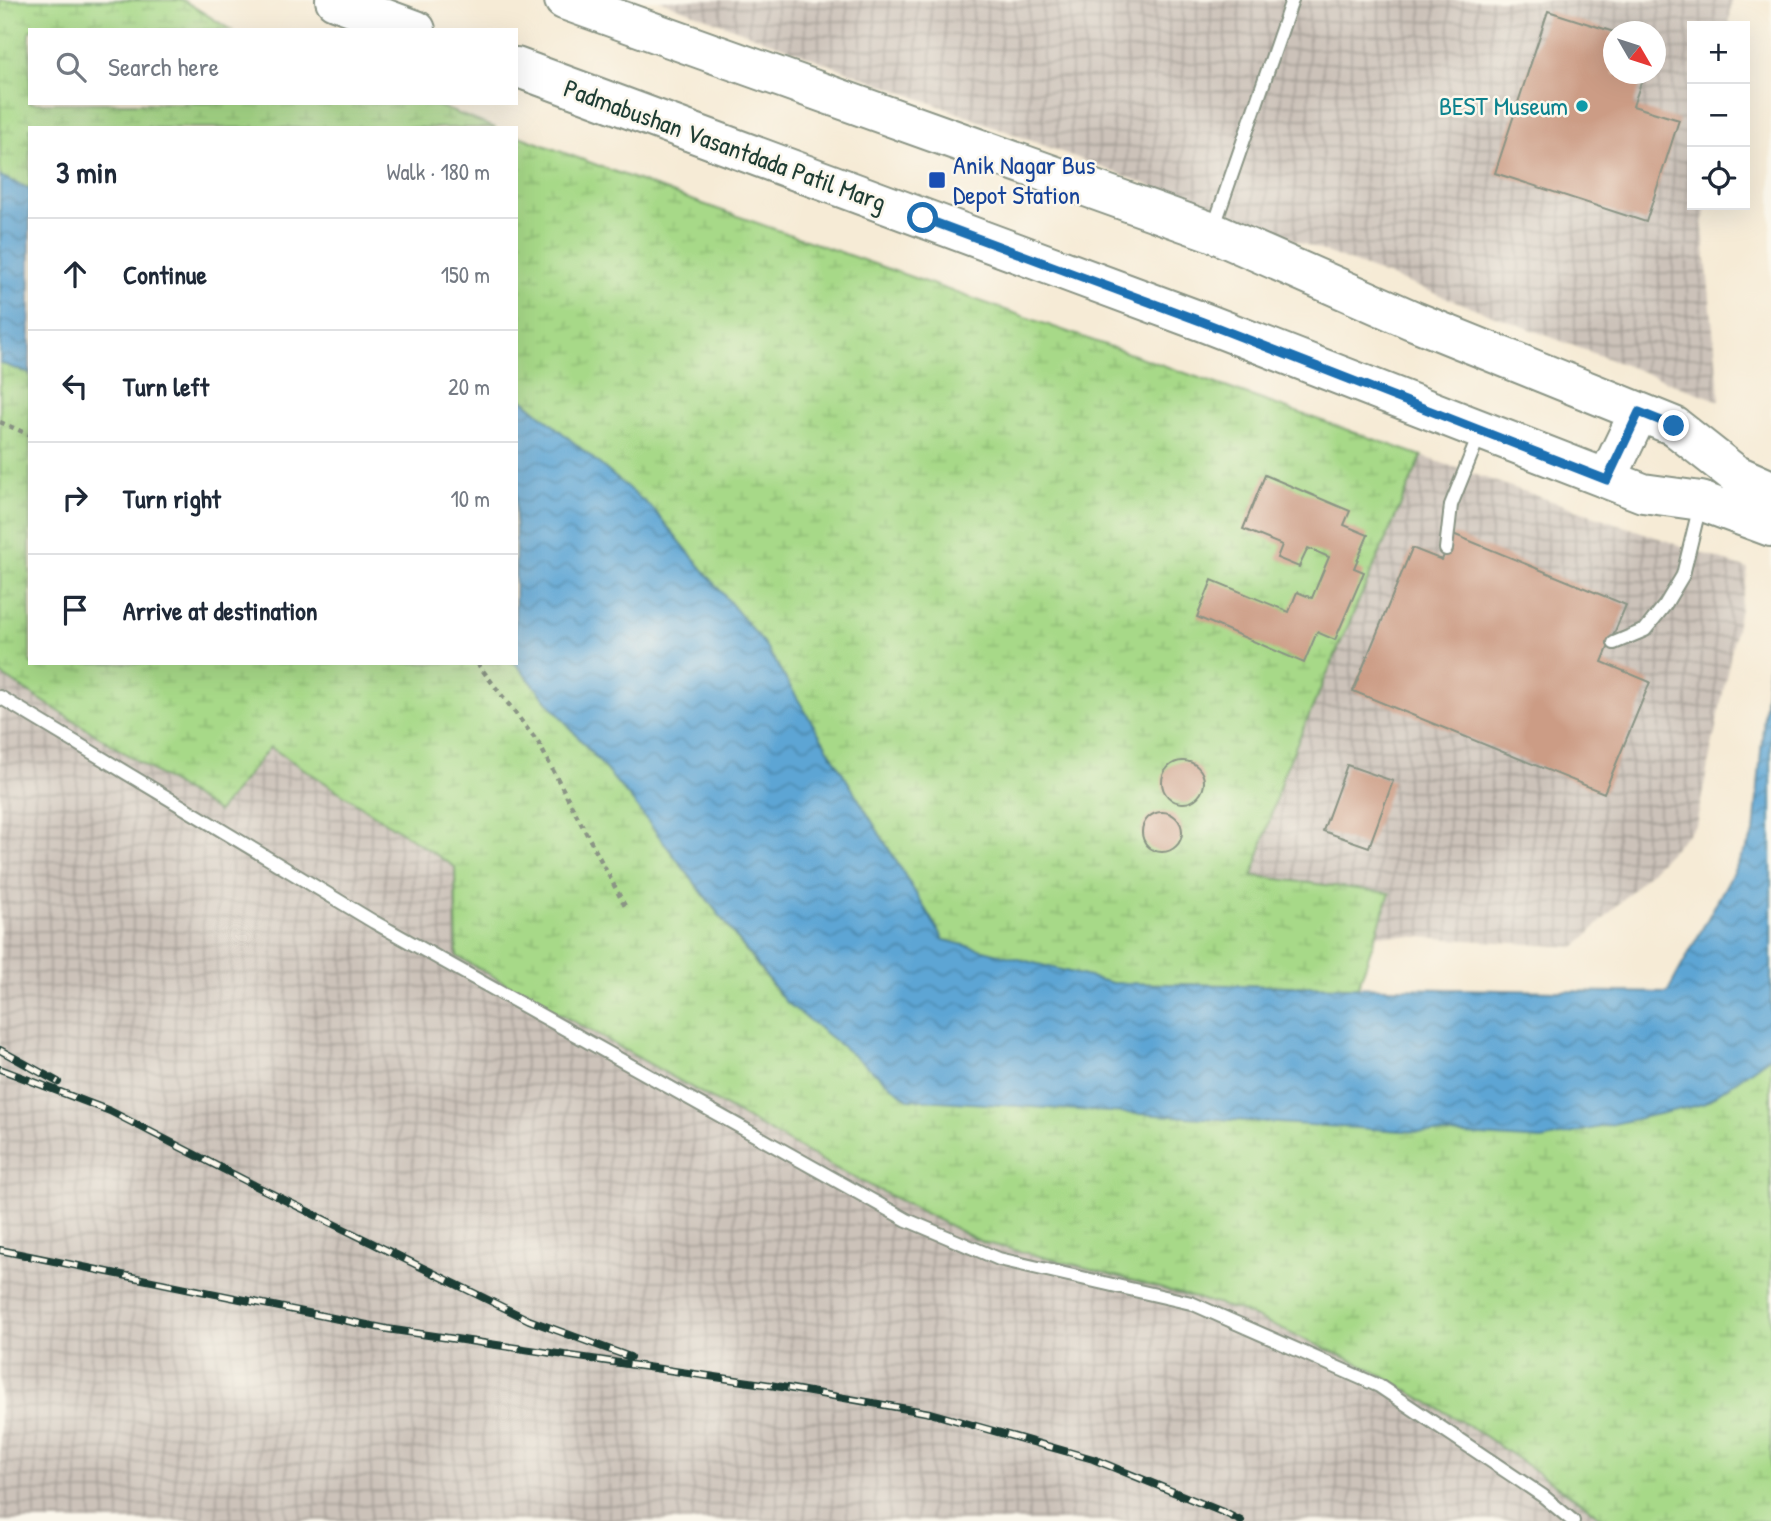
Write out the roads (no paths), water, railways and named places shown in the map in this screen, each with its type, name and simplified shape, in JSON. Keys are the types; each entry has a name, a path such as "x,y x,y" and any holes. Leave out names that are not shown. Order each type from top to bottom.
{"main road":[{"path":"335,0 410,28"},
{"path":"564,0 1212,232 1412,320 1674,426 1735,474 1768,513"},
{"name":"Padmabushan Vasantdada Patil Marg","path":"518,68 1203,322 1643,493 1768,513"},
{"path":"1607,480 1639,412"}],"lane":[{"path":"1212,232 1292,0"},
{"path":"1446,549 1451,505 1482,430"},
{"path":"1614,643 1645,629 1665,605 1683,575 1701,501"},
{"path":"0,697 374,922 907,1220 999,1259 1191,1303 1379,1386 1543,1496 1573,1521"}],"water":[{"path":"0,176 28,188 28,373 0,363"},
{"path":"518,397 654,510 765,645 944,940 1112,983 1667,993 1754,834 1771,633 1771,1056 1703,1104 1542,1140 908,1099 785,1001 630,798 517,665"}],"railway":[{"path":"0,1050 58,1082"},
{"path":"0,1069 110,1111 529,1320 630,1357"},
{"path":"0,1250 387,1329 770,1385 930,1413 1093,1459 1241,1521"}],"place":[{"name":"BEST Museum","path":"1582,106"},
{"name":"Anik Nagar Bus Depot Station","path":"937,180"}]}
